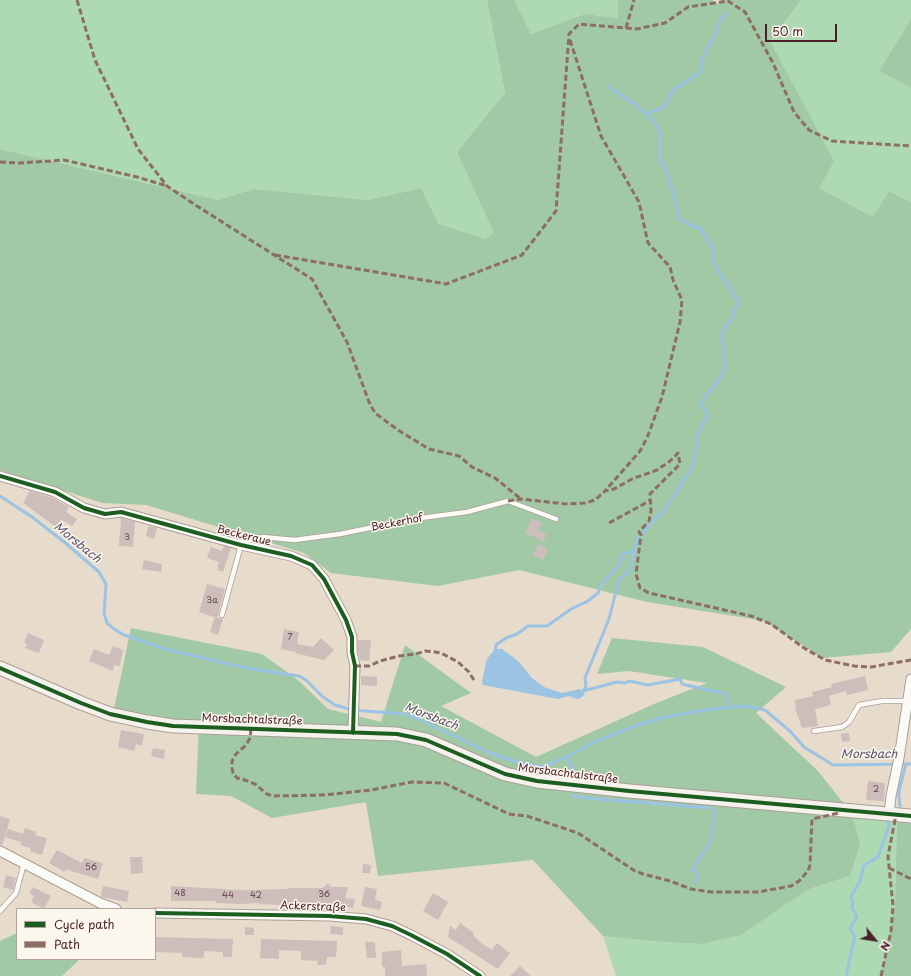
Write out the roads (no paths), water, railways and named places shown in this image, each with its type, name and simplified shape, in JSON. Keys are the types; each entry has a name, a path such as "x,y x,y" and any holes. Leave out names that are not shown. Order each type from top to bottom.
{"main road":[{"name":"Morsbachtalstraße","path":"0,668 110,714 146,722 173,726 398,734 426,740 505,774 536,781 629,791 911,816"}],"street":[{"name":"Beckeraue","path":"0,476 55,492 84,508 105,514 121,512 238,544 291,556 312,565 324,579 346,620 352,637 352,652 355,666 353,733"},
{"path":"889,815 911,679"},
{"path":"0,851 100,903 113,908"},
{"name":"Ackerstraße","path":"156,913 329,916 366,919 392,926 411,935 447,954 480,976"}],"lane":[{"name":"Beckerhof","path":"238,544 263,538 294,540 340,534 413,519 467,512 508,501 556,519"},
{"path":"222,615 238,544"},
{"path":"814,731 842,727 849,722 859,706 882,701 907,701"},
{"path":"0,911 16,893 24,863"}],"water":[{"path":"495,649 502,649 518,661 532,678 544,687 562,693 580,689 585,694 581,698 577,699 569,696 558,699 483,685 482,681 487,659"}],"waterway":[{"path":"647,115 650,112 660,109 666,104 673,90 701,71 702,59 715,35 721,19 726,14"},
{"path":"608,86 636,105 656,124 660,133 660,160 666,169 679,219 700,228 713,248 712,258 717,269 738,301 731,319 722,333 725,368 721,377 700,404 708,414 696,438 697,445 692,468 663,512 638,538 629,571 619,580 609,619 585,678 586,686 583,691 617,682 626,683 629,681 648,685 680,679 682,684 726,694 730,707"},
{"name":"Morsbach","path":"0,496 32,517 99,572 106,584 104,613 107,623 124,635 165,649 246,668 299,676 306,680 323,697 335,705 352,710 405,714 490,753 510,760 542,767 566,757 592,743 635,726 665,717 712,709 745,706 765,710 790,731 804,747 833,765 911,764"},
{"path":"495,652 496,645 506,638 517,634 528,626 547,626 571,609 588,601 598,593 601,585 619,565 623,554 634,551"},
{"path":"566,757 578,776"},
{"path":"900,806 899,791 906,764"},
{"path":"572,796 711,808 715,812 710,843 692,870 697,873 697,882"},
{"path":"846,976 855,936 850,929 857,917 852,908 853,903 851,897 860,881 864,865 878,857 889,826 888,822"}]}
